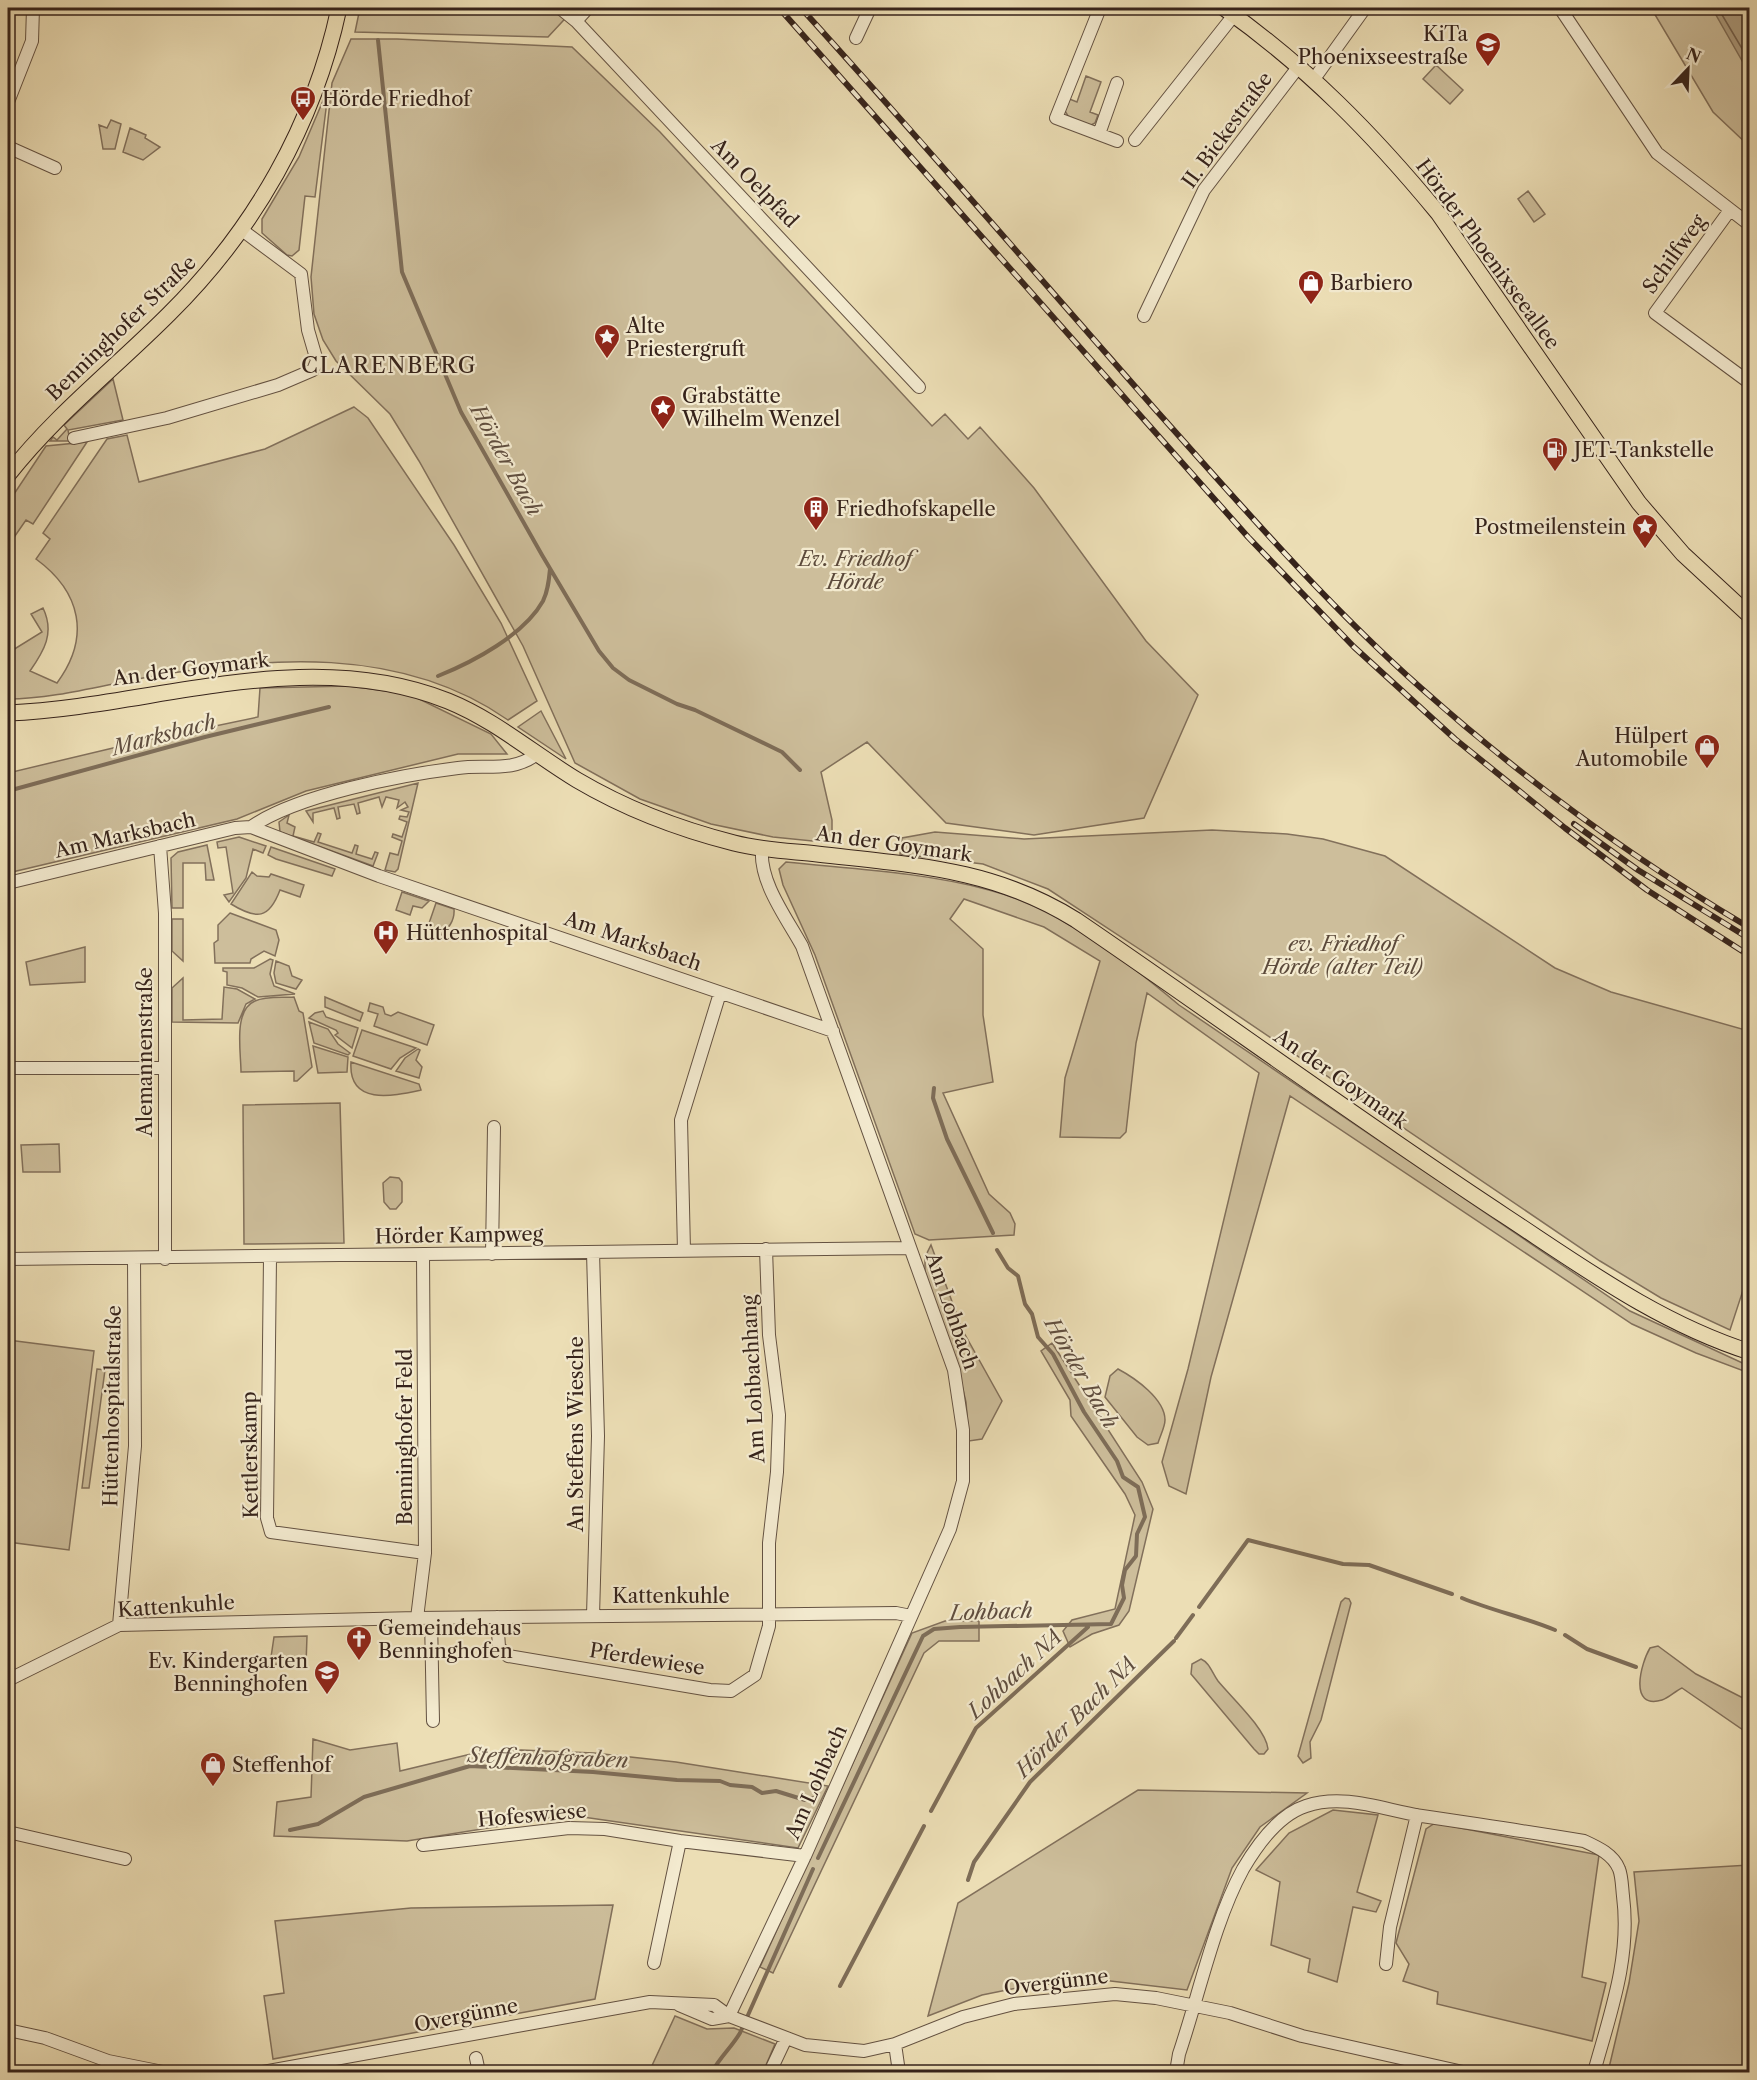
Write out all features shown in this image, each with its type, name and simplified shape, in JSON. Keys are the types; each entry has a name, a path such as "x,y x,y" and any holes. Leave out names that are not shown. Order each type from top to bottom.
{"main road":[{"name":"Benninghofer Straße","path":"8,475 54,422 189,294 242,230 272,183 303,122 325,64 339,8"},
{"name":"Hörder Phoenixseeallee","path":"1229,11 1299,66 1357,120 1438,213 1596,443 1657,526 1689,560 1749,616"},
{"name":"An der Goymark","path":"8,713 55,709 239,681 341,680 403,687 448,701 482,718 598,792 643,813 702,834 762,848 947,870 999,883 1051,904 1148,969 1431,1168 1635,1301 1677,1324 1749,1352"}],"street":[{"path":"8,102 32,40 33,8"},
{"name":"Am Oelpfad","path":"560,8 576,21 920,387"},
{"path":"576,21 588,8"},
{"path":"856,38 870,8"},
{"path":"1100,8 1056,118 1118,141"},
{"path":"1314,79 1365,8"},
{"path":"1560,8 1657,153 1749,225"},
{"path":"1135,140 1229,11"},
{"name":"II. Bickestraße","path":"1144,316 1204,190 1299,66"},
{"path":"1099,134 1117,83"},
{"path":"8,147 55,168"},
{"name":"Schilfweg","path":"1730,210 1655,313 1749,384"},
{"path":"74,438 167,418 278,385 313,370 317,361 308,330 301,274 242,230"},
{"name":"Am Marksbach","path":"251,827 265,817 295,804 384,782 459,768 504,767 526,762 537,754"},
{"name":"Am Marksbach","path":"8,883 235,828 251,827 379,876 832,1031"},
{"name":"Alemannenstraße","path":"160,846 165,913 163,1068 165,1259"},
{"name":"Am Lohbach","path":"734,2018 950,1529 963,1481 963,1430 954,1370 802,946 767,881 761,862 762,848"},
{"path":"684,1251 681,1120 720,993"},
{"path":"8,1068 163,1068"},
{"path":"492,1254 494,1127"},
{"name":"Hörder Kampweg","path":"8,1259 270,1258 910,1248"},
{"name":"Am Lohbachhang","path":"766,1249 769,1335 779,1415 777,1472 769,1543 768,1615"},
{"name":"An Steffens Wiesche","path":"593,1252 598,1436 593,1616"},
{"name":"Benninghofer Feld","path":"417,1618 425,1553 423,1255"},
{"name":"Hüttenhospitalstraße","path":"118,1625 135,1446 134,1258"},
{"name":"Kettlerskamp","path":"270,1258 267,1518 271,1532 425,1553"},
{"name":"Kattenkuhle","path":"8,1680 118,1625 497,1617 896,1613 911,1616"},
{"name":"Pferdewiese","path":"497,1617 499,1647 508,1656 710,1690 731,1690 755,1675 766,1644 768,1615"},
{"path":"431,1618 433,1721"},
{"path":"1176,2073 1179,2054 1227,1905 1243,1870 1271,1830 1305,1806 1332,1801 1365,1803 1417,1815 1584,1841 1604,1850 1619,1869 1625,1913 1622,1971 1594,2073"},
{"path":"1386,1964 1390,1927 1417,1815"},
{"name":"Hofeswiese","path":"423,1845 569,1828 605,1829 680,1841 805,1856"},
{"path":"8,1832 125,1859"},
{"path":"654,1963 680,1841"},
{"name":"Overgünne","path":"263,2073 309,2069 635,2003 714,2005 734,2018 786,2038 805,2044 854,2050 883,2048 963,2017 1034,2000 1115,1994 1156,1998 1195,2006 1302,2036 1463,2073"},
{"path":"8,2030 45,2038 108,2061 163,2073"},
{"path":"770,2073 786,2038"},
{"path":"896,2044 899,2073"},
{"path":"476,2058 479,2073"}],"green space":[{"path":"360,8 575,8 548,37 355,32"},
{"path":"1651,8 1749,8 1749,146 1713,112"},
{"name":"Ev. Friedhof Hörde","path":"351,39 572,47 660,132 932,426 945,414 968,439 980,427 1034,488 1146,641 1198,695 1144,818 1034,835 946,823 867,742 821,772 832,820 832,843 773,837 711,824 640,799 575,763 523,646 419,461 390,414 336,361 323,340 314,314 311,277 332,83"},
{"path":"1436,65 1463,90 1450,104 1423,79"},
{"path":"1086,76 1101,82 1090,112 1098,115 1095,123 1089,126 1068,116 1065,111 1067,98 1077,102"},
{"path":"325,96 326,109 315,197 305,196 299,250 292,256 287,255 262,233 262,219 299,157"},
{"path":"111,120 121,124 115,149 103,149 99,125 107,128"},
{"path":"130,128 146,135 145,138 160,147 143,160 123,152"},
{"path":"1528,191 1545,214 1534,222 1518,199"},
{"path":"113,379 123,420 68,430 70,441 50,441 53,437 57,440 67,429 64,425"},
{"path":"354,407 368,418 454,545 501,623 537,701 508,720 467,696 423,679 378,668 331,663 284,662 189,670 58,694 8,699 8,653 42,632 31,614 43,608 48,634 40,656 30,671 57,683 68,666 77,632 76,616 63,586 36,559 50,539 43,533 107,439 127,435 139,482 265,449"},
{"path":"87,442 33,524 26,520 8,546 8,503 46,446"},
{"path":"349,686 409,694 491,734 507,754 458,754 306,791 237,819 8,873 8,773 258,717 260,688"},
{"path":"541,711 566,759 518,727"},
{"path":"418,783 398,869 395,872 385,870 390,853 398,855 402,841 392,837 393,834 402,837 407,822 399,819 400,816 407,817 409,812 401,810 408,807 405,802 397,808 399,800 386,797 382,807 379,797 358,803 360,813 357,814 354,804 338,807 340,818 337,819 334,808 313,813 313,822 306,811"},
{"path":"289,815 287,823 295,827 293,836 314,842 318,833 321,834 318,842 352,853 355,845 358,846 356,854 372,859 375,852 378,853 373,866 280,832 279,822"},
{"name":"ev. Friedhof Hörde (alter Teil)","path":"1212,830 1287,834 1323,839 1385,856 1555,968 1611,992 1749,1031 1749,1272 1730,1330 1661,1298 1600,1261 1048,889 983,864 900,854 902,838 935,832 1024,839"},
{"path":"239,837 266,846 263,853 253,849 246,878 229,902 224,895 233,893 226,847 218,848 217,842"},
{"path":"207,845 214,880 206,880 205,863 183,863 183,908 172,908 171,858 178,852"},
{"path":"271,847 335,869 332,876 276,859 268,855"},
{"path":"786,862 888,872 964,884 1014,898 1065,922 1114,954 1179,1005 1630,1311 1749,1366 1749,1373 1696,1353 1632,1324 1290,1096 1211,1377 1186,1494 1169,1486 1162,1462 1188,1369 1259,1073 1147,993 1136,1043 1126,1132 1120,1138 1060,1137 1065,1078 1100,961 1044,927 964,899 950,919 983,949 983,1015 993,1082 943,1093 989,1194 1010,1213 1015,1224 1014,1235 929,1240 915,1234 815,955 783,885 779,869"},
{"path":"252,872 257,876 269,877 271,874 304,885 300,897 280,890 271,907 261,914 248,913 240,909 231,904"},
{"path":"402,892 429,901 422,908 413,906 410,915 396,910"},
{"path":"436,903 454,909 450,924 439,937 426,932"},
{"path":"230,913 276,930 279,940 275,956 264,951 251,959 250,963 215,963 214,943 218,940 218,925"},
{"path":"172,919 183,919 183,961 172,951"},
{"path":"85,947 85,982 30,985 26,962"},
{"path":"270,959 273,960 270,974 274,986 295,994 258,997 242,988 227,985 227,972 223,971 223,968 254,968"},
{"path":"276,961 289,966 292,976 302,980 296,989 276,983 274,973"},
{"path":"183,978 183,1020 222,1019 224,987 237,989 255,999 246,1004 238,1023 172,1022 172,988"},
{"path":"294,997 299,1011 303,1013 312,1067 297,1081 294,1081 294,1071 241,1072 241,1022 248,1006 264,998"},
{"path":"325,997 363,1013 360,1021 325,1007"},
{"path":"370,1003 383,1007 385,1014 391,1016 398,1012 434,1025 427,1045 374,1026 378,1014 368,1011"},
{"path":"323,1011 326,1017 358,1028 352,1048 335,1035 338,1033 336,1030 309,1018"},
{"path":"309,1022 328,1029 338,1044 350,1053 348,1055 314,1043"},
{"path":"362,1030 416,1048 400,1058 391,1069 353,1056"},
{"path":"313,1046 348,1057 347,1072 318,1073"},
{"path":"418,1049 420,1050 416,1060 422,1067 419,1078 396,1071 405,1058"},
{"path":"351,1062 419,1084 421,1090 386,1095 364,1092 357,1086 352,1076"},
{"path":"340,1103 344,1243 244,1244 243,1105"},
{"path":"59,1144 60,1172 23,1172 21,1145"},
{"path":"390,1177 399,1178 402,1182 402,1202 396,1209 390,1209 384,1202 383,1183"},
{"path":"931,1245 963,1331 1002,1401 982,1439 969,1441 966,1402 956,1360 925,1274 925,1257"},
{"path":"8,1340 94,1351 69,1550 8,1542"},
{"path":"1052,1343 1142,1482 1153,1509 1129,1611 1119,1625 1092,1634 1070,1647 1063,1631 1072,1620 1115,1609 1135,1515 1125,1494 1071,1416 1070,1400 1041,1351"},
{"path":"97,1369 105,1370 89,1488 82,1488"},
{"path":"1118,1369 1148,1390 1160,1404 1165,1420 1158,1443 1148,1445 1137,1437 1105,1397 1110,1376"},
{"path":"1345,1598 1351,1603 1321,1720 1310,1742 1311,1758 1303,1763 1298,1756 1341,1602"},
{"path":"945,1621 979,1621 979,1641 939,1641 924,1653 773,1973 760,1967 912,1633"},
{"path":"307,1636 306,1665 270,1664 274,1637"},
{"path":"1658,1646 1696,1674 1749,1701 1749,1734 1682,1688 1662,1700 1651,1701 1645,1698 1641,1692 1640,1683 1643,1664 1650,1648"},
{"path":"1201,1659 1207,1663 1218,1681 1261,1732 1268,1749 1264,1754 1259,1754 1254,1749 1191,1674 1192,1664"},
{"path":"313,1739 350,1750 397,1743 400,1771 471,1754 521,1750 594,1753 676,1762 828,1786 798,1848 569,1815 407,1841 274,1836 277,1802 311,1797"},
{"path":"1138,1790 1307,1793 1260,1827 1232,1868 1187,1990 1102,1980 1027,1986 982,1995 928,2016 958,1903"},
{"path":"1333,1810 1378,1815 1357,1892 1381,1901 1376,1912 1353,1907 1337,1982 1308,1972 1310,1959 1271,1945 1280,1882 1256,1870 1289,1833"},
{"path":"1435,1823 1599,1855 1582,1977 1606,1983 1592,2041 1437,2004 1438,1992 1403,1981 1409,1964 1396,1943 1426,1829"},
{"path":"1749,1865 1749,2072 1608,2072 1629,1983 1639,1921 1634,1872"},
{"path":"613,1905 595,1999 273,2059 264,1996 284,1993 275,1921 411,1908"},
{"path":"675,2016 707,2029 734,2028 775,2044 763,2072 649,2072"}],"water":[{"path":"1712,8 1749,8 1749,73"}],"waterway":[{"name":"Hörder Bach","path":"378,40 402,272 461,412 542,555 599,651 613,668 629,680 677,704 695,710 782,752 800,770"},
{"name":"Marksbach","path":"438,676 482,655 524,625 543,601 550,569"},
{"name":"Marksbach","path":"8,791 205,737 329,707"},
{"name":"Hörder Bach","path":"934,1088 933,1098 947,1139 993,1233"},
{"name":"Lohbach","path":"818,1858 923,1636 934,1629 960,1627 1111,1624 1124,1598 1122,1585 1125,1570 1136,1556 1137,1534 1145,1517 1138,1487 1123,1477 1117,1461 1084,1412 1053,1354 1038,1337 1032,1314 1025,1304 1018,1276 1008,1268 997,1250"},
{"name":"Hörder Bach","path":"1199,1607 1248,1540 1343,1564 1369,1565 1452,1594"},
{"name":"Hörder Bach","path":"1462,1598 1555,1630"},
{"name":"Hörder Bach NA","path":"1176,1638 1193,1615"},
{"name":"Lohbach NA","path":"931,1811 976,1728 1088,1627"},
{"name":"Hörder Bach","path":"1565,1635 1587,1649 1636,1667"},
{"name":"Hörder Bach NA","path":"968,1880 974,1862 1030,1782 1174,1641"},
{"name":"Steffenhofgraben","path":"290,1830 318,1824 364,1797 470,1766 720,1781 730,1785 752,1787 762,1793 776,1791 805,1800 814,1798"},
{"path":"840,1986 924,1826"},
{"name":"Lohbach","path":"712,2072 740,2033 813,1869"}],"railway":[{"path":"779,8 1248,537 1354,647 1455,739 1565,828 1647,890 1750,956"},
{"path":"801,8 1251,516 1385,655 1460,722 1580,816 1663,874 1750,928"},
{"path":"1574,824 1638,870 1750,939"}],"place":[{"name":"KiTa Phoenixseestraße","path":"1488,68"},
{"name":"Hörde Friedhof","path":"303,122"},
{"name":"Barbiero","path":"1311,306"},
{"name":"Alte Priestergruft","path":"607,360"},
{"name":"Grabstätte Wilhelm Wenzel","path":"663,431"},
{"name":"JET-Tankstelle","path":"1555,473"},
{"name":"Friedhofskapelle","path":"816,532"},
{"name":"Postmeilenstein","path":"1645,550"},
{"name":"Hülpert Automobile","path":"1707,770"},
{"name":"Hüttenhospital","path":"386,956"},
{"name":"Gemeindehaus Benninghofen","path":"359,1662"},
{"name":"Ev. Kindergarten Benninghofen","path":"327,1696"},
{"name":"Steffenhof","path":"213,1788"}],"district":[{"name":"CLARENBERG","path":"389,365"}]}
